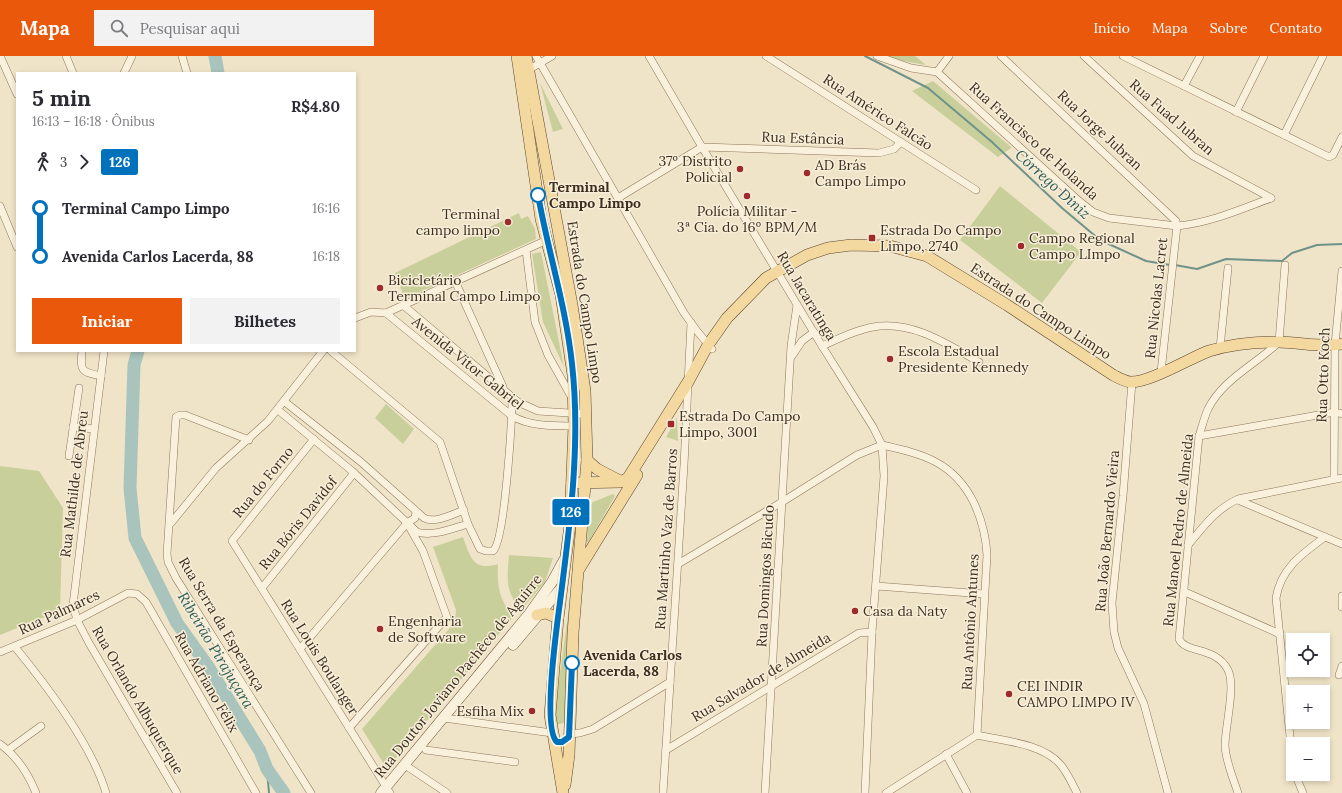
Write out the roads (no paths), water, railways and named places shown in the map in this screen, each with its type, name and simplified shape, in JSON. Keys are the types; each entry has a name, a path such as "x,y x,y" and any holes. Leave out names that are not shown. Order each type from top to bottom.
{"main road":[{"name":"Estrada do Campo Limpo","path":"517,56 541,219 560,295 572,363 580,426 587,460 581,543 577,572 569,755 564,793"},
{"name":"Estrada do Campo Limpo","path":"526,56 581,358 578,410"},
{"path":"541,219 560,240"},
{"name":"Estrada do Campo Limpo","path":"562,587 577,572 596,542 710,347 739,304 766,278 807,254 828,248 872,244 906,249 927,256 1007,305 1113,375 1132,382"},
{"path":"1132,382 1146,379 1220,348 1242,344 1279,342 1320,346 1339,344"},
{"name":"Estrada do Campo Limpo","path":"621,482 632,474 688,386"},
{"name":"Estrada do Campo Limpo","path":"564,793 550,715 558,618 570,525 572,483 580,426"},
{"path":"587,460 597,468 621,482"},
{"path":"572,483 621,482"},
{"path":"570,525 572,535 581,543 596,542"},
{"name":"Rua Doutor Joviano Pachêco de Aguirre","path":"407,767 426,750 529,614 552,582 567,555"},
{"name":"Rua Doutor Joviano Pachêco de Aguirre","path":"387,792 537,614 562,587"},
{"path":"537,614 546,613 558,618"},
{"path":"553,736 557,742 562,742 569,735"}],"street":[{"path":"0,56 16,92"},
{"path":"66,56 74,72"},
{"path":"124,72 132,56"},
{"path":"182,56 187,72"},
{"path":"528,70 538,59 552,56"},
{"name":"Rua Jacaratinga","path":"650,56 702,147 822,346 873,427 882,445"},
{"name":"Rua Américo Falcão","path":"766,56 976,190"},
{"path":"877,56 911,68 937,72 949,56"},
{"name":"Rua Jorge Jubran","path":"1001,56 1160,204 1176,220 1177,226"},
{"name":"Rua Fuad Jubran","path":"1084,56 1193,156 1272,198"},
{"path":"1123,56 1137,59 1184,86 1329,157 1333,155 1342,137"},
{"path":"1184,86 1200,56"},
{"path":"1236,112 1264,56"},
{"path":"1284,135 1323,56"},
{"path":"538,59 691,323 710,347"},
{"name":"Rua Francisco de Holanda","path":"937,72 1093,212 1109,218 1177,226 1194,224 1219,217 1272,198"},
{"name":"Rua Estância","path":"702,147 879,153 894,149 901,142"},
{"path":"618,198 702,147"},
{"path":"0,206 16,245"},
{"name":"Rua Nicolas Lacret","path":"1161,372 1177,226"},
{"path":"356,318 371,312 386,313 547,240"},
{"path":"526,250 532,308 535,322 548,355 578,410"},
{"path":"1279,342 1285,265"},
{"path":"1220,348 1228,268"},
{"name":"Rua Otto Koch","path":"1334,479 1338,413 1342,271"},
{"path":"455,281 504,389"},
{"name":"Avenida Vitor Gabriel","path":"403,305 512,397 528,408 538,411 578,410"},
{"name":"Rua Domingos Bicudo","path":"765,793 792,328 797,305"},
{"name":"Avenida Vitor Gabriel","path":"386,313 512,416 522,422 533,424 580,426"},
{"name":"Rua Martinho Vaz de Barros","path":"663,793 678,564 691,323"},
{"path":"822,346 850,334 874,327 894,326 914,329 941,341 979,362"},
{"name":"Rua Domingos Bicudo","path":"790,360 802,341 814,332"},
{"name":"Rua Manoel Pedro de Almeida","path":"1238,793 1226,748 1231,688 1229,671 1216,655 1187,647 1180,642 1188,545 1199,436 1207,410 1215,397 1225,386 1279,342"},
{"path":"82,352 81,366 86,373 101,376"},
{"name":"Rua Mathilde de Abreu","path":"77,620 73,606 104,352"},
{"path":"171,523 216,468 249,440 278,410 322,352"},
{"path":"332,352 440,442 468,524 480,549 486,551 495,550 498,545 503,513 512,416 512,397"},
{"path":"558,374 566,381 574,383"},
{"name":"Rua João Bernardo Vieira","path":"1132,382 1123,496 1112,603 1112,620 1118,648 1144,704 1168,793"},
{"path":"69,456 79,388"},
{"path":"285,402 361,462 416,512 428,520 435,520 464,510"},
{"path":"278,410 354,473 417,532 423,534 468,524"},
{"path":"1199,436 1338,413"},
{"name":"Rua Serra da Esperança","path":"249,440 185,415 178,415 175,418 171,523 167,554 172,570 311,793"},
{"path":"73,427 94,429"},
{"name":"Rua do Forno","path":"232,541 314,439"},
{"path":"678,564 857,455 882,445 884,476 872,632 865,793"},
{"name":"Rua Antônio Antunes","path":"882,445 922,455 935,461 954,474 967,488 981,517 986,536 987,556 977,735"},
{"name":"Rua Bóris Davidof","path":"262,588 354,473"},
{"path":"1188,545 1214,514 1223,506 1238,499 1342,478"},
{"path":"1238,499 1342,544"},
{"path":"300,649 407,523 415,518 416,512"},
{"path":"349,728 446,619 447,614 423,551 407,523"},
{"path":"1290,737 1276,604 1281,579 1295,560 1325,537"},
{"name":"Rua Louis Boulanger","path":"232,541 349,728 387,792"},
{"path":"876,586 984,594"},
{"path":"1185,592 1280,634"},
{"name":"Rua Palmares","path":"0,652 77,620 128,593"},
{"name":"Rua Adriano Félix","path":"128,593 137,594 146,602 256,793"},
{"path":"1342,596 1342,607"},
{"name":"Rua Orlando Albuquerque","path":"77,620 177,793"},
{"name":"Rua Salvador de Almeida","path":"666,750 859,633 872,632"},
{"path":"15,647 41,680 84,744 98,768 106,793"},
{"path":"1339,675 1342,666"},
{"path":"569,735 593,729 670,682"},
{"path":"449,718 553,736"},
{"path":"8,750 41,726"},
{"path":"886,793 977,735 1034,748 1046,753 1060,764 1077,793"},
{"path":"0,744 8,750 27,772 36,793"},
{"path":"426,750 515,762"},
{"path":"946,754 967,793"},
{"path":"407,767 447,793"},
{"path":"1298,781 1303,793"}],"waterway":[{"name":"Ribeirão Pirajuçara","path":"215,56 218,72"},
{"name":"Córrego Diniz","path":"865,56 928,88 992,142 1062,208 1100,240 1146,261 1170,265"},
{"name":"Córrego Diniz","path":"1175,265 1197,269 1226,259 1282,261 1292,253 1317,245 1342,244"},
{"name":"Ribeirão Pirajuçara","path":"138,352 134,365 130,488 135,538 177,623 207,665 260,751 267,769 284,793"},
{"path":"267,769 269,793"}],"place":[{"name":"37º Distrito Policial","path":"740,169"},
{"name":"AD Brás Campo Limpo","path":"807,173"},
{"name":"Terminal Campo Limpo","path":"538,195"},
{"name":"Polícia Militar - 3ª Cia. do 16º BPM/M","path":"747,196"},
{"name":"Terminal campo limpo","path":"508,222"},
{"name":"Estrada Do Campo Limpo, 2740","path":"872,238"},
{"name":"Campo Regional Campo LImpo","path":"1021,246"},
{"name":"Bicicletário Terminal Campo Limpo","path":"380,288"},
{"name":"Escola Estadual Presidente Kennedy","path":"890,359"},
{"name":"Estrada Do Campo Limpo, 3001","path":"671,424"},
{"name":"Casa da Naty","path":"855,611"},
{"name":"Engenharia de Software","path":"380,629"},
{"name":"Avenida Carlos Lacerda, 88","path":"572,663"},
{"name":"CEI INDIR CAMPO LIMPO IV","path":"1009,694"},
{"name":"Esfiha Mix","path":"532,711"}]}
